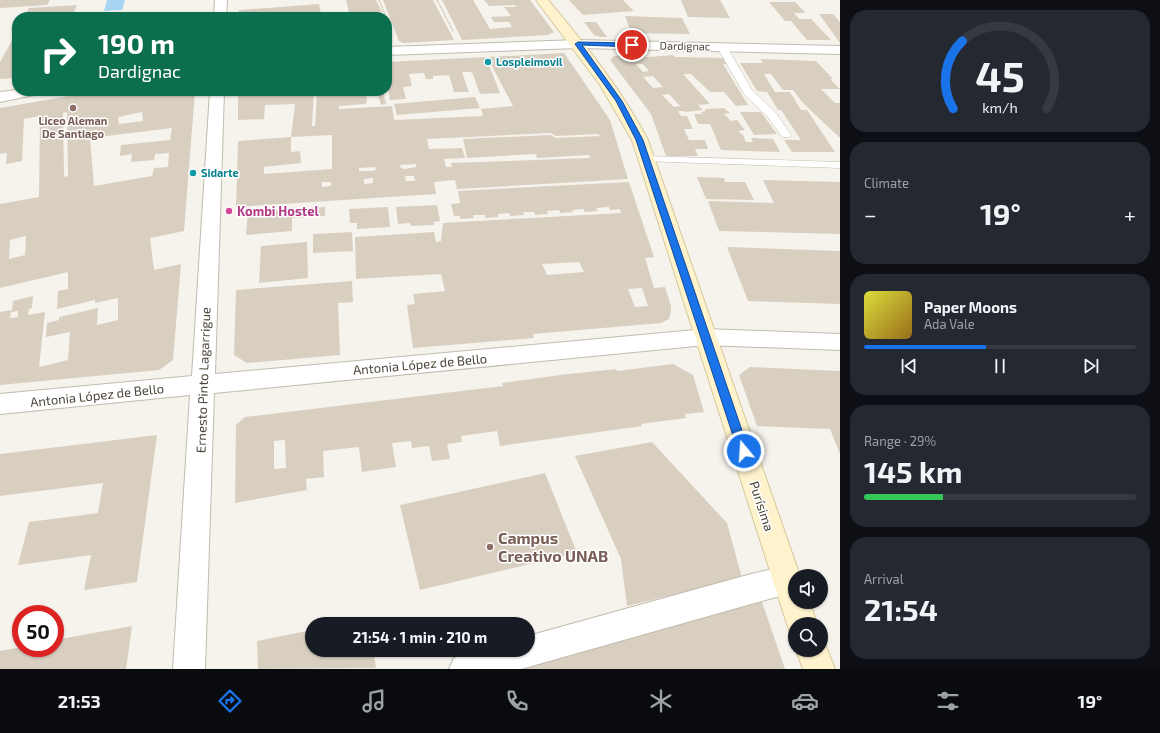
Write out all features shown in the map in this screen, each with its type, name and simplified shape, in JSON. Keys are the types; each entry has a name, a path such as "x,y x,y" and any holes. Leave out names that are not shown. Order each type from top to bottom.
{"main road":[{"name":"Purísima","path":"542,0 578,44 626,113 647,159 786,581 799,617"},
{"path":"815,657 819,669"}],"street":[{"path":"220,12 221,0"},
{"name":"Dardignac","path":"392,51 578,44 840,50"},
{"path":"0,97 12,95"},
{"name":"Ernesto Pinto Lagarrigue","path":"189,669 217,96"},
{"name":"Antonia López de Bello","path":"0,404 706,337 840,342"},
{"path":"464,669 751,589 786,581"}],"lane":[{"path":"722,47 748,92 772,115 786,135"},
{"path":"647,159 840,165"}],"path":[{"path":"380,0 384,12"},
{"path":"437,0 454,34"}],"water":[{"path":"107,0 125,0 122,10 104,11"}],"building":[{"path":"0,0 50,0 47,5 0,8"},
{"path":"346,0 376,0 382,12 349,12"},
{"path":"383,0 433,0 454,40 403,43 399,41 392,23 392,12 388,12"},
{"path":"442,0 473,0 490,29 512,27 509,22 494,22 491,17 511,16 504,7 516,7 515,5 489,6 484,0 530,0 554,32 548,35 462,40"},
{"path":"569,0 623,0 634,11 583,15"},
{"path":"681,0 720,0 730,18 688,17"},
{"path":"769,2 795,2 806,13 794,13 799,19 811,19 831,40 807,40 791,21 785,21"},
{"path":"319,4 321,12 239,12 239,10"},
{"path":"77,5 74,12 27,12 29,8"},
{"path":"819,14 833,14 840,22 840,43"},
{"path":"625,16 682,18 690,34 631,33"},
{"path":"584,22 596,22 607,37 594,35"},
{"path":"12,40 12,78 0,79 0,62"},
{"path":"564,53 610,120 628,179 457,189 455,180 434,182 436,194 236,207 238,141 291,137 295,104 265,105 264,119 238,120 238,96 314,96 312,126 315,126 317,96 366,96 367,102 365,104 339,106 339,109 392,106 394,120 483,116 481,109 513,106 487,57","holes":["551,133 556,136 598,134 600,136 556,138 550,135 463,139 467,158 536,154 537,158 589,155 590,158 451,163 452,167 446,167 444,159 465,158 462,148 429,149 427,139","332,135 332,169 264,174 264,167 301,163 300,151 291,152 291,137","416,164 416,167 405,169 401,168 400,165","375,167 376,170 359,171 359,168","405,176 414,176 415,181 406,181","373,178 373,183 364,184 364,179","322,182 331,182 331,186 322,187"]},
{"path":"673,55 675,57 726,58 729,64 723,64 748,105 736,106 724,92 710,92 691,74 683,74 710,104 698,105 703,110 685,112 678,111 681,116 687,116 693,129 684,129 689,140 705,140 708,149 695,149 698,156 666,156 651,114 610,60 614,56 636,56 638,58","holes":["636,64 643,64 649,71 643,72","653,76 663,87 653,88 643,77","669,94 680,106 674,107 662,95"]},
{"path":"486,57 500,93 480,94 472,72 462,72 469,92 454,92 449,75 433,76 433,79 426,79 424,73 409,74 412,86 403,87 406,99 390,100 389,96 392,96 392,62"},
{"path":"760,59 816,61 833,79 830,79 840,89 821,89 835,103 840,103 840,138 803,103 793,90 783,90 771,74 764,74 775,92 790,92 801,110 807,110 835,152 792,152 784,140 801,140 781,110 778,110 767,92 757,91 740,63 763,63"},
{"path":"69,96 195,96 184,231 150,238 154,270 181,264 173,360 159,370 0,385 0,312 12,310 13,301 33,296 32,308 29,309 28,315 45,312 39,367 68,360 70,332 46,337 47,323 59,320 59,317 98,308 97,325 118,320 118,298 95,303 95,300 57,309 58,291 68,289 68,272 0,288 0,204 39,197 40,116 24,119 22,161 6,164 7,153 0,154 0,108","holes":["67,112 68,176 64,177 63,113","142,112 143,121 119,124 118,117","172,128 170,140 121,145 120,156 132,154 131,162 154,160 155,154 169,153 168,167 154,168 152,176 94,186 90,138","26,236 25,255 9,259 10,240","18,311 18,317 10,318 11,312"]},
{"path":"378,96 384,96 386,104 381,105"},
{"path":"475,97 480,108 397,115 394,104"},
{"path":"724,108 730,113 724,114 731,121 737,120 745,130 738,131 743,135 746,142 753,142 751,138 773,139 780,152 721,150 710,124 698,124 694,114 703,114 701,112 706,111 705,109"},
{"path":"740,112 761,112 777,134 754,135"},
{"path":"697,177 724,178 725,182 745,182 754,200 706,199"},
{"path":"763,180 840,182 840,234 719,231 708,201 774,203"},
{"path":"629,182 654,257 645,258 654,288 665,287 671,306 669,319 661,323 533,334 534,338 413,348 407,305 415,304 413,294 445,291 441,274 356,279 355,237 434,232 436,242 441,241 443,223 621,213 620,209 610,210 609,207 596,208 598,211 585,212 583,209 572,210 573,212 560,213 559,210 547,211 548,214 535,215 534,212 523,212 524,215 510,216 509,213 498,214 498,217 485,218 485,215 473,215 474,218 460,219 460,216 454,216 451,204 460,203 458,191","holes":["579,262 584,272 547,275 542,264","642,288 648,306 635,307 628,289"]},
{"path":"437,205 440,221 434,222 434,225 411,226 410,223 398,224 396,207"},
{"path":"325,207 325,216 292,218 292,231 246,235 248,212"},
{"path":"388,207 390,227 357,229 357,223 350,223 349,209"},
{"path":"352,232 353,251 313,253 313,234"},
{"path":"307,242 308,278 259,283 261,246"},
{"path":"727,247 840,251 840,304 748,301"},
{"path":"352,281 353,302 338,303 340,355 247,363 234,355 236,290"},
{"path":"673,364 693,375 704,412 685,414 686,418 641,424 642,426 500,446 497,431 461,436 462,442 447,444 450,459 432,461 429,446 412,448 411,441 392,443 396,467 362,472 359,447 323,451 324,477 306,479 307,490 235,503 236,425 245,417 503,386 502,383 560,375 616,369 617,371","holes":["285,440 286,468 274,469 274,441"]},
{"path":"750,367 840,371 840,454 830,429 757,426 739,375"},
{"path":"157,435 137,582 84,590 91,555 18,565 29,522 98,513 103,483 0,496 0,454"},
{"path":"652,442 727,523 742,578 627,606 621,559 575,456"},
{"path":"545,473 577,553 420,590 400,505"},
{"path":"761,599 785,669 520,669"},
{"path":"132,626 126,669 0,669 0,651 12,649 12,657 64,657 64,638"},
{"path":"305,631 305,657 374,657 376,668 258,669 257,641"}],"place":[{"name":"Lospleimovil","path":"488,62"},
{"name":"Liceo Aleman De Santiago","path":"73,108"},
{"name":"Sidarte","path":"193,173"},
{"name":"Kombi Hostel","path":"229,211"},
{"name":"Campus Creativo UNAB","path":"490,547"}],"route":[{"path":"632,45 578,44 619,101 640,140 744,451"}]}
